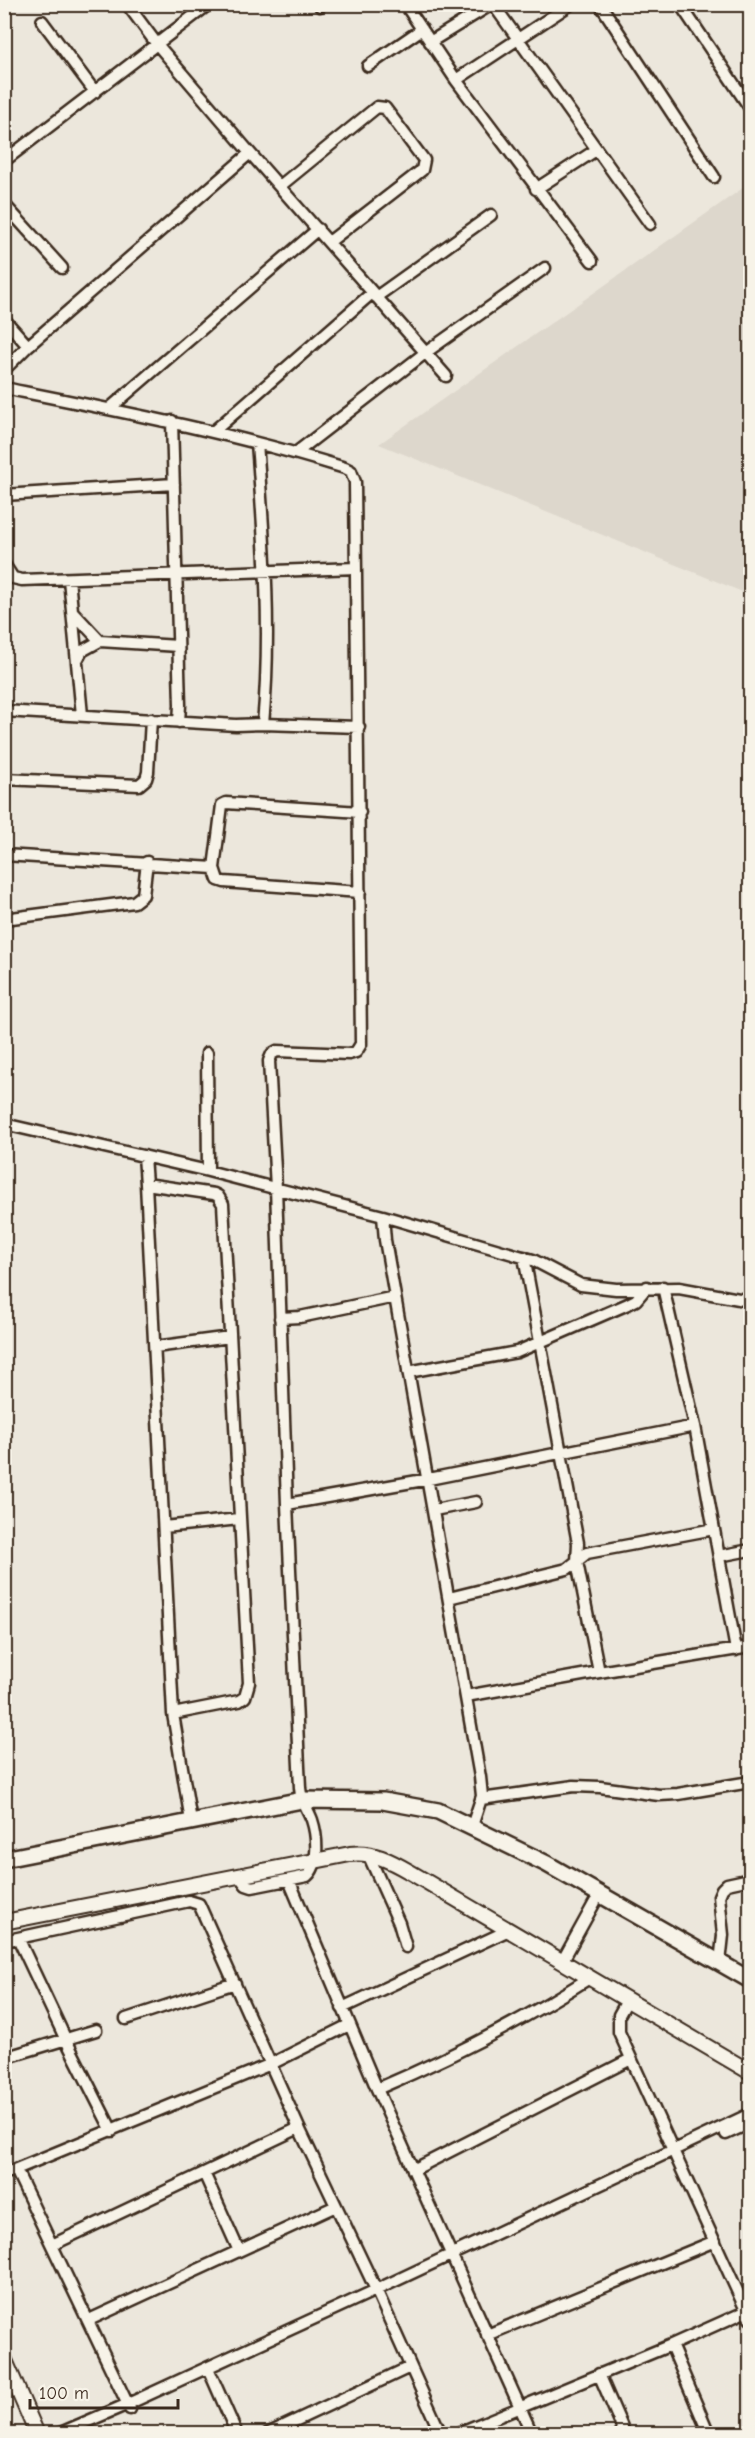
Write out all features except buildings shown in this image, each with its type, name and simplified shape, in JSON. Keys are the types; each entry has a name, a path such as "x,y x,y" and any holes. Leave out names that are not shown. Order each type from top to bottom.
{"main road":[{"path":"4,1859 302,1800 376,1800 438,1811 472,1826 547,1864 750,1980"},
{"path":"423,1809 750,1988"}],"street":[{"path":"128,4 156,43 250,153 446,376"},
{"path":"6,154 95,92 209,4"},
{"path":"405,4 456,80 592,261"},
{"path":"430,42 492,4 650,224"},
{"path":"456,80 571,4"},
{"path":"600,4 714,177"},
{"path":"680,4 750,108"},
{"path":"42,21 95,92"},
{"path":"368,66 422,29"},
{"path":"280,186 377,107 385,108 424,160 422,170 329,242"},
{"path":"536,189 596,150"},
{"path":"4,370 28,346 250,153"},
{"path":"4,204 62,268"},
{"path":"214,431 374,295 491,215"},
{"path":"109,409 318,230"},
{"path":"297,452 425,352 545,268"},
{"path":"4,319 28,346"},
{"path":"4,388 172,421 297,452 351,471 355,482 360,812 360,1047 349,1054 277,1051 269,1059 276,1188 286,1504 302,1800 315,1831 314,1861 309,1874 289,1880 252,1887 246,1885 238,1876"},
{"path":"172,421 179,722"},
{"path":"257,443 267,570 266,693 263,724"},
{"path":"4,495 174,484"},
{"path":"4,564 13,578 22,580 356,568"},
{"path":"69,579 82,715"},
{"path":"72,611 100,641"},
{"path":"77,660 82,651 100,641 178,646"},
{"path":"4,711 179,722 359,727"},
{"path":"4,779 139,785 146,779 148,772 151,719"},
{"path":"360,812 226,803 222,805 213,868 218,880 224,882 360,891"},
{"path":"4,855 147,862 213,868"},
{"path":"4,920 134,902 143,895 147,862"},
{"path":"207,1053 208,1171"},
{"path":"4,1124 208,1171 383,1216 524,1257 553,1268 581,1285 616,1289 663,1287 750,1301"},
{"path":"144,1156 173,1714 191,1821"},
{"path":"146,1185 214,1194 221,1200 230,1336 248,1690 245,1697 233,1704 173,1714"},
{"path":"383,1216 395,1297 480,1776 481,1799 472,1826"},
{"path":"524,1257 562,1453 578,1543 577,1562 599,1672"},
{"path":"408,1372 505,1355 540,1344 636,1300 647,1287"},
{"path":"663,1287 695,1426 736,1650"},
{"path":"280,1317 300,1317 395,1297"},
{"path":"155,1347 230,1336"},
{"path":"286,1504 429,1479 695,1426"},
{"path":"434,1510 476,1502"},
{"path":"164,1527 239,1519"},
{"path":"449,1598 567,1569 588,1553 714,1529"},
{"path":"719,1556 750,1550"},
{"path":"466,1696 750,1647"},
{"path":"481,1799 574,1786 659,1795 678,1794 750,1782"},
{"path":"4,1922 350,1854 368,1854 402,1868 563,1960 750,2072"},
{"path":"368,1854 394,1911 406,1947"},
{"path":"720,1964 723,1935 719,1896 728,1884 750,1879"},
{"path":"289,1880 377,2089 532,2433"},
{"path":"4,1941 193,1901 202,1907 299,2128 441,2433"},
{"path":"563,1960 595,1902"},
{"path":"342,2008 509,1930"},
{"path":"18,1938 112,2131"},
{"path":"377,2089 486,2040 591,1977"},
{"path":"126,2019 235,1983"},
{"path":"456,2433 749,2315 618,2026 619,2015 628,1999"},
{"path":"4,2174 271,2064 350,2025"},
{"path":"4,2058 96,2030"},
{"path":"413,2170 631,2059"},
{"path":"71,2433 675,2153 750,2114"},
{"path":"675,2153 750,2123"},
{"path":"52,2245 299,2128"},
{"path":"16,2170 129,2406"},
{"path":"204,2173 239,2251"},
{"path":"89,2320 336,2206"},
{"path":"487,2335 715,2241"},
{"path":"671,2345 709,2433"},
{"path":"4,2358 36,2433"},
{"path":"267,2433 410,2367"},
{"path":"209,2371 237,2433"},
{"path":"599,2374 625,2433"},
{"path":"58,2433 129,2406"}],"shaded area":[{"path":"750,183 750,595 379,444"}]}
